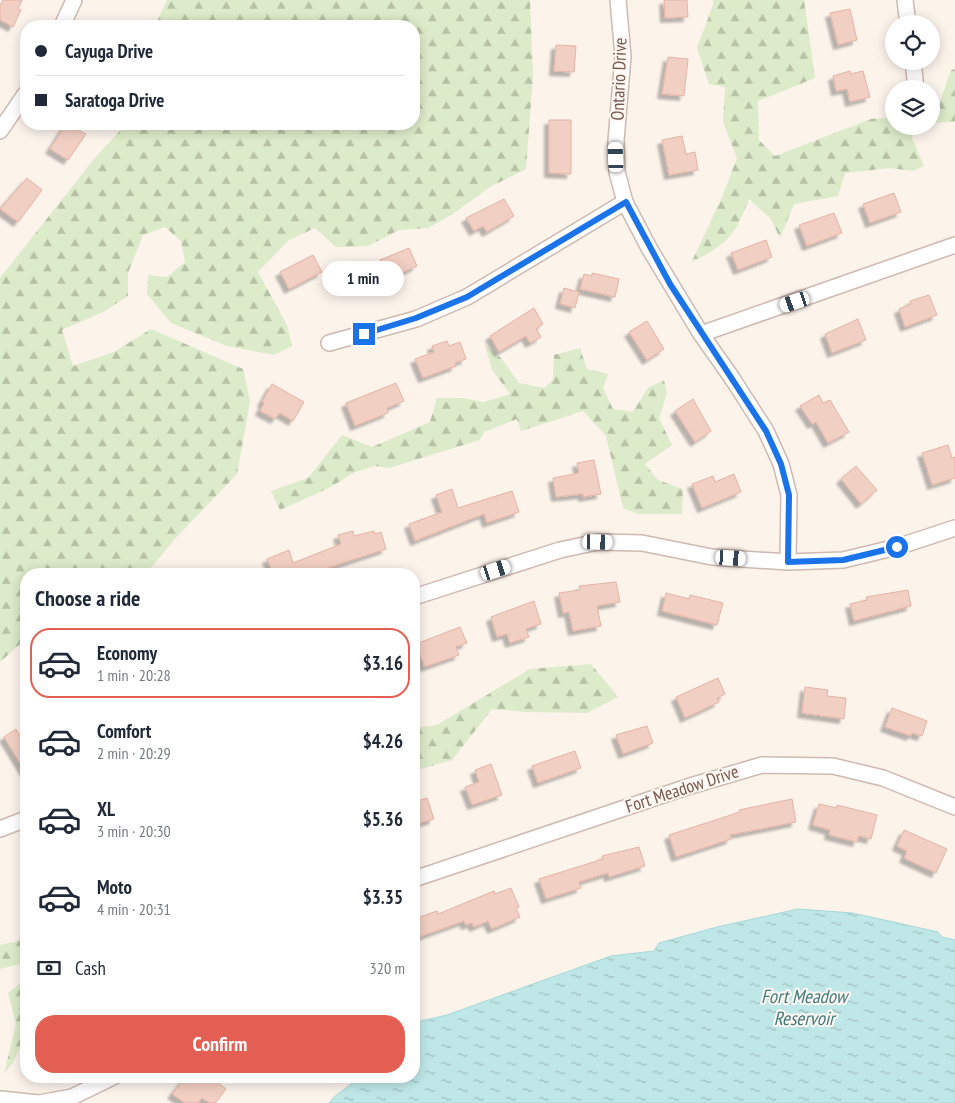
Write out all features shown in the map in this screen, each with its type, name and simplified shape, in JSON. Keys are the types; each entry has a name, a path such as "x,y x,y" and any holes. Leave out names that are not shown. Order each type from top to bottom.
{"street":[{"path":"65,20 74,0"},
{"name":"Ontario Drive","path":"618,0 623,56 616,149 617,172 626,202 649,248 701,334 766,431 781,464 789,495 788,562"},
{"path":"905,0 907,15"},
{"path":"0,131 20,102"},
{"path":"329,344 416,318 467,297 626,202"},
{"path":"701,334 955,245"},
{"path":"420,594 560,550 598,542 642,543 712,557 788,562 843,560 897,547 955,528"},
{"name":"Fort Meadow Drive","path":"420,877 687,787 762,765 833,766 883,778 955,807"},
{"path":"0,829 20,821"},
{"path":"0,1099 38,1103 73,1100 103,1083"}],"green space":[{"path":"167,0 530,0 533,76 526,169 490,187 453,214 428,228 399,230 368,246 336,247 315,228 289,240 258,272 287,325 292,346 274,355 227,346 171,323 147,294 148,275 167,277 185,262 181,241 165,227 143,235 128,273 128,296 103,312 62,330 73,366 114,352 151,329 243,369 250,402 237,474 172,542 151,568 20,568 20,644 0,662 0,278 94,159 121,130 420,130 420,20 158,20"},
{"path":"713,0 804,0 815,78 758,101 759,140 775,156 871,119 885,118 885,135 912,135 912,138 924,166 913,171 890,168 845,173 838,196 794,204 780,238 771,219 749,199 734,232 721,245 691,263 720,202 737,158 723,122 725,87 709,84 697,48 713,5"},
{"path":"955,69 955,122 940,123 940,101 951,70"},
{"path":"485,345 501,358 519,383 544,388 553,380 554,355 580,348 587,369 608,374 603,388 613,409 633,412 648,388 664,380 667,393 659,418 672,445 645,464 658,480 683,489 682,514 638,514 623,508 606,436 583,411 521,431 517,419 484,432 480,440 389,468 375,466 355,472 329,488 280,510 271,491 308,478 342,435 372,447 430,422 437,398 462,398 484,402 510,394 492,370"},
{"path":"591,664 618,697 587,713 526,712 492,709 452,760 420,769 420,727 437,725 530,669"},
{"path":"20,940 20,964 0,969 0,945"},
{"path":"20,984 20,1047 13,1063 4,1074 16,1024 8,993"}],"water":[{"name":"Fort Meadow Reservoir","path":"798,909 853,913 938,932 942,937 955,940 955,1103 329,1103 353,1083 420,1083 421,1021 447,1015 611,956 654,951 659,943 717,927"}],"building":[{"path":"3,0 22,0 18,9 21,10 13,27 0,20 0,6"},
{"path":"664,0 687,0 688,17 665,18"},
{"path":"850,9 857,40 838,45 830,13"},
{"path":"556,45 576,46 574,72 554,71"},
{"path":"668,57 688,59 684,96 662,94"},
{"path":"850,71 851,74 863,71 870,97 850,102 847,89 836,91 833,76"},
{"path":"549,120 571,120 571,174 549,173"},
{"path":"62,130 78,130 86,134 68,160 50,149"},
{"path":"682,136 686,154 695,152 698,170 669,175 662,140"},
{"path":"27,178 42,190 18,222 0,209"},
{"path":"894,193 901,212 870,223 863,204"},
{"path":"504,199 514,216 487,232 483,226 474,231 466,218"},
{"path":"834,213 842,233 807,246 799,225"},
{"path":"766,240 772,257 738,270 731,253"},
{"path":"409,248 417,266 388,279 380,260"},
{"path":"313,255 322,272 289,289 280,272"},
{"path":"592,273 619,279 615,297 580,289 584,274 592,276"},
{"path":"564,288 579,292 575,308 560,304"},
{"path":"929,295 937,315 905,327 899,309 911,304 910,301"},
{"path":"534,308 543,324 536,329 541,337 530,343 526,336 499,352 490,336"},
{"path":"858,319 866,340 832,353 825,334"},
{"path":"647,321 664,349 647,360 629,332"},
{"path":"447,341 449,346 460,342 466,359 455,363 456,366 423,378 415,359 434,352 432,346"},
{"path":"396,383 404,401 387,408 388,413 355,426 346,403"},
{"path":"272,384 304,402 293,421 280,413 275,419 260,411 264,403 262,402"},
{"path":"819,395 823,403 830,400 849,432 828,443 816,422 812,424 800,406"},
{"path":"693,399 711,431 695,442 675,411"},
{"path":"948,445 952,458 955,457 955,478 932,485 922,453"},
{"path":"594,460 601,494 583,497 583,494 556,497 553,478 579,473 577,463"},
{"path":"856,466 877,490 861,504 841,479"},
{"path":"734,474 741,492 702,508 692,484 713,476 715,482"},
{"path":"452,489 458,508 512,491 519,512 487,523 484,514 415,541 409,524 442,512 436,495"},
{"path":"353,531 354,536 374,531 375,534 381,532 386,549 328,568 271,568 267,559 289,550 293,563 341,544 338,535"},
{"path":"616,582 620,602 597,606 601,626 573,631 569,612 563,613 559,593 580,590 579,586"},
{"path":"908,590 911,606 854,621 850,604 867,600 866,597"},
{"path":"666,593 689,599 690,595 723,603 717,625 662,611"},
{"path":"534,601 541,624 526,629 529,637 510,643 507,634 497,637 491,617"},
{"path":"460,627 467,643 456,647 459,655 425,667 420,654 420,642"},
{"path":"718,678 725,694 717,698 719,702 685,718 676,697"},
{"path":"805,687 828,690 827,696 846,698 844,719 802,713"},
{"path":"892,708 927,721 922,736 912,733 911,736 885,727"},
{"path":"647,726 653,743 623,754 616,735"},
{"path":"16,729 20,736 20,763 4,737"},
{"path":"575,751 581,768 538,783 532,766"},
{"path":"491,764 502,795 472,805 465,787 479,782 475,770"},
{"path":"427,798 434,819 420,823 420,800"},
{"path":"792,799 796,822 730,835 731,839 676,857 669,835 740,812 739,810"},
{"path":"819,804 837,808 837,805 877,815 871,839 859,836 857,842 829,835 830,830 813,825"},
{"path":"904,830 947,849 936,873 904,858 907,851 897,846"},
{"path":"639,847 645,866 609,877 608,873 579,882 581,888 546,899 539,879 603,859 602,856"},
{"path":"511,888 519,907 516,908 520,917 492,929 488,921 474,927 472,923 466,925 464,921 420,937 420,917 437,911 438,914 494,891 495,894"},
{"path":"181,1083 218,1083 226,1089 215,1103 210,1103 202,1098 198,1103 185,1103 172,1094"}],"route":[{"path":"364,334 416,318 467,297 626,202 670,284 766,431 781,464 789,495 788,562 843,560 897,547"}]}
